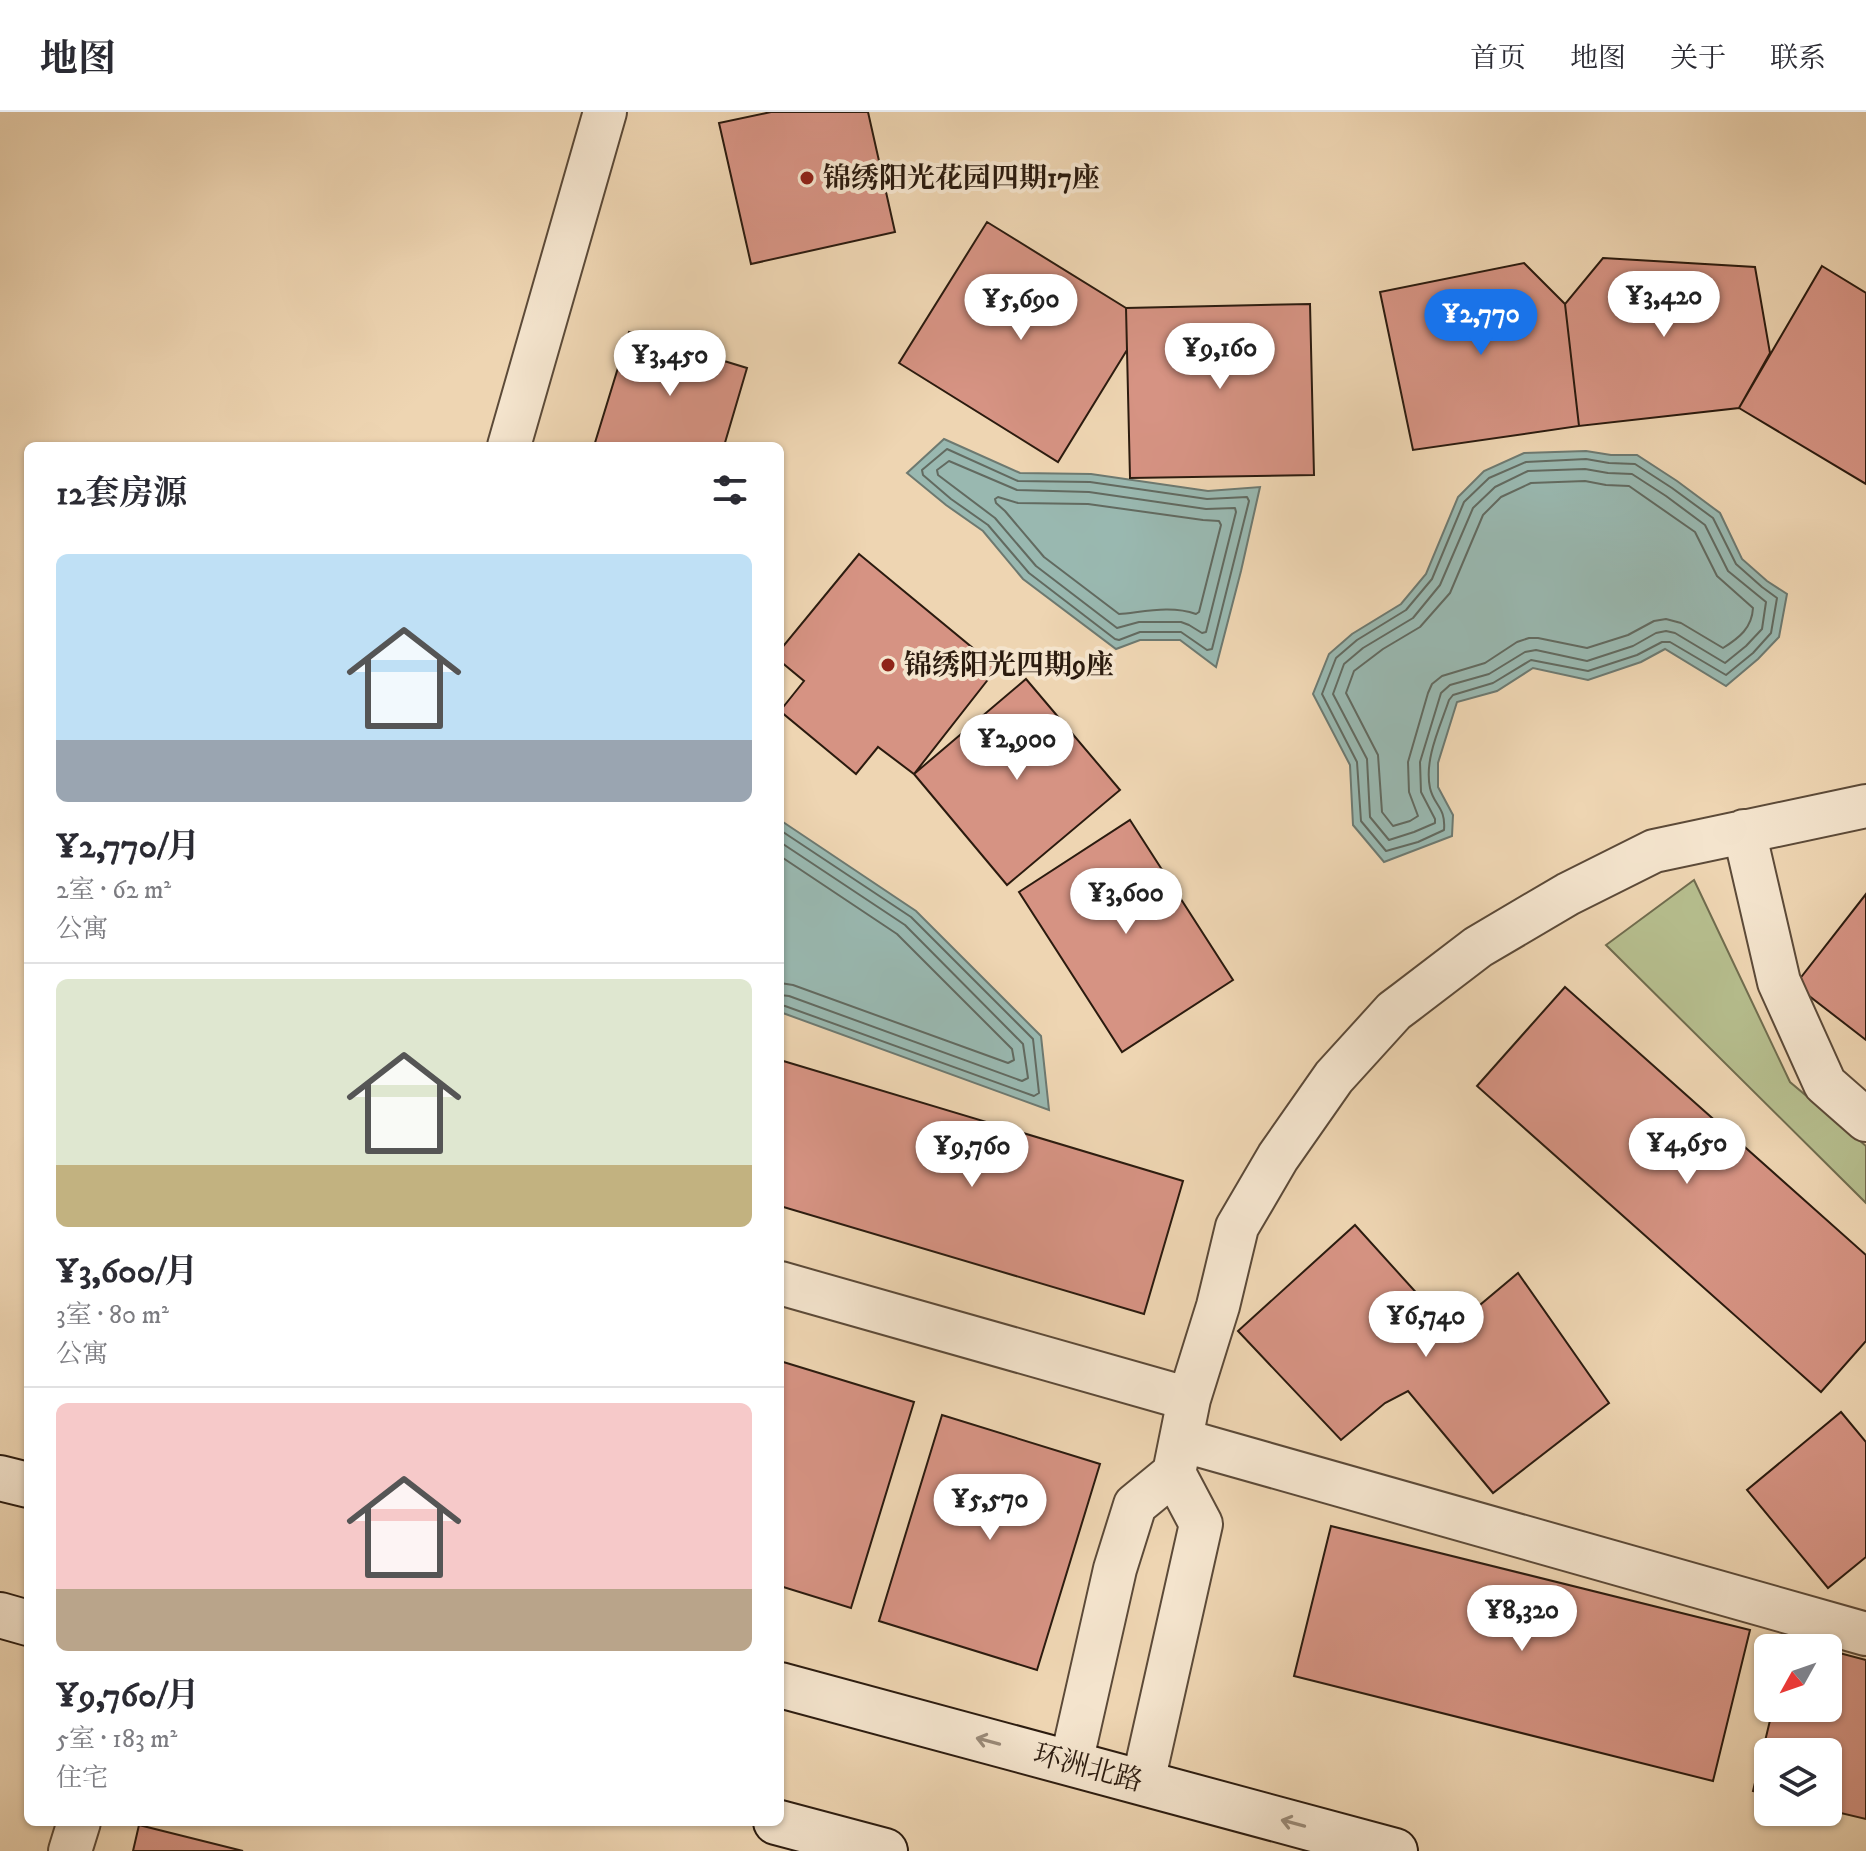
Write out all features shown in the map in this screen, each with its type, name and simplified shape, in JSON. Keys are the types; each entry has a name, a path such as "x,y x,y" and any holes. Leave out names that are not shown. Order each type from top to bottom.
{"main road":[{"path":"0,1615 24,1622"},
{"name":"环洲北路","path":"784,1686 1395,1851"},
{"path":"784,1824 885,1851"}],"street":[{"path":"510,442 605,112"},
{"path":"1071,1763 1115,1569 1135,1505 1177,1457 1189,1399 1218,1306 1237,1227 1278,1157 1334,1077 1394,1011 1478,947 1583,886 1654,851 1866,806"},
{"path":"1744,831 1779,982 1825,1084 1866,1120"},
{"path":"784,1284 1189,1399"},
{"path":"1177,1457 1866,1634"},
{"path":"1143,1782 1201,1524 1177,1457"},
{"path":"70,1851 78,1826"}],"green space":[{"path":"1694,880 1790,1082 1866,1146 1866,1203 1606,945"}],"water":[{"path":"944,439 1020,473 1091,474 1208,491 1260,487 1216,667 1180,640 1140,640 1116,649 1023,579 983,531 907,473"},
{"path":"1586,451 1637,455 1720,513 1742,559 1787,594 1779,637 1726,686 1665,649 1641,662 1588,680 1533,668 1497,691 1457,702 1438,763 1438,787 1453,815 1452,836 1384,862 1353,825 1350,765 1313,694 1329,654 1352,634 1401,604 1426,574 1458,497 1484,471 1524,453"},
{"path":"784,823 916,911 1041,1036 1049,1110 784,1013"}],"building":[{"name":"锦绣阳光花园四期17座","path":"771,112 868,112 895,232 751,264 719,123"},
{"path":"987,222 1126,308 1127,350 1058,462 899,363"},
{"path":"1603,258 1755,267 1770,353 1739,408 1579,426 1565,304"},
{"path":"1524,263 1565,304 1579,426 1413,450 1380,292"},
{"path":"1822,266 1866,293 1866,484 1739,408"},
{"path":"1310,304 1314,475 1130,478 1126,308"},
{"path":"629,332 747,368 725,442 595,442"},
{"name":"锦绣阳光四期9座","path":"859,554 997,668 914,774 878,747 856,774 784,714 784,706 804,681 784,664 784,645"},
{"path":"1026,679 1120,790 1007,885 914,774"},
{"path":"1130,820 1233,980 1122,1052 1019,892"},
{"path":"1866,894 1866,1040 1795,985"},
{"path":"1565,987 1866,1255 1866,1341 1821,1392 1477,1086"},
{"path":"784,1061 1183,1181 1144,1314 784,1207"},
{"path":"1355,1225 1450,1330 1518,1273 1609,1403 1493,1493 1408,1391 1385,1403 1341,1440 1238,1331"},
{"path":"784,1362 914,1402 851,1608 784,1587"},
{"path":"1841,1412 1866,1442 1866,1557 1828,1588 1747,1490"},
{"path":"942,1415 1100,1464 1037,1670 879,1621"},
{"path":"1331,1526 1750,1630 1713,1781 1294,1676"},
{"path":"1842,1654 1866,1660 1866,1819 1842,1813 1842,1738 1766,1738 1770,1722 1842,1722"},
{"path":"139,1826 143,1826 243,1851 133,1851"}],"place":[{"name":"锦绣阳光花园四期17座","path":"807,178"},
{"name":"锦绣阳光四期9座","path":"888,665"}]}
